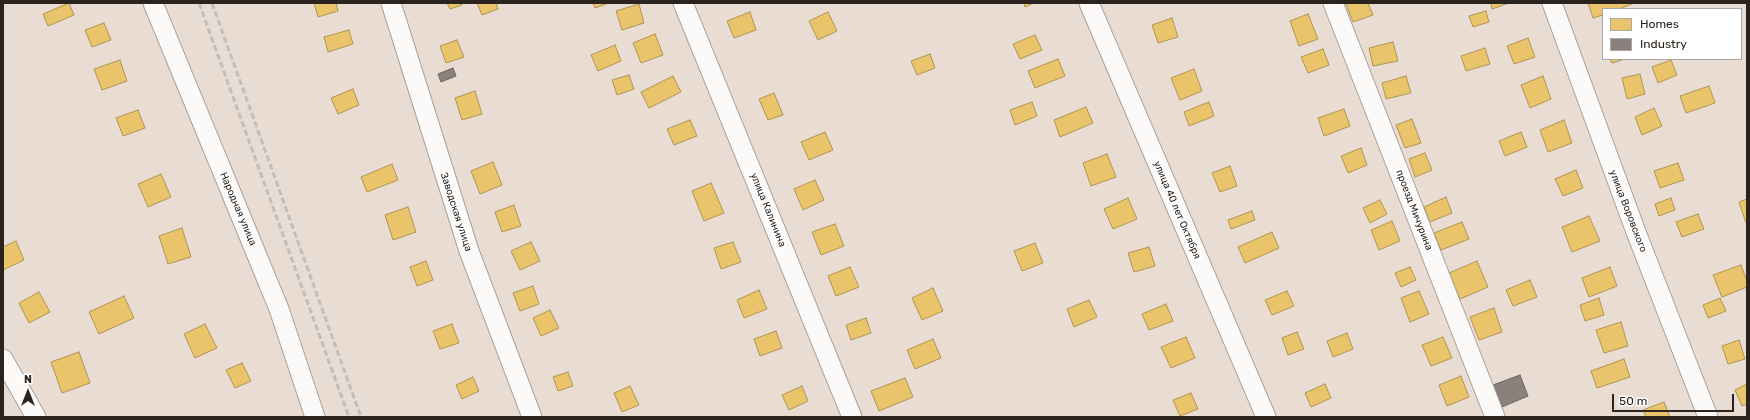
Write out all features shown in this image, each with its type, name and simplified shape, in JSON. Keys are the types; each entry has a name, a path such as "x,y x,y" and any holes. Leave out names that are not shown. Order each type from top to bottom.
{"street":[{"name":"Народная улица","path":"153,3 279,309 315,417"},
{"name":"Заводская улица","path":"391,3 469,251 532,417"},
{"name":"улица Калинина","path":"683,3 852,417"},
{"name":"улица 40 лет Октября","path":"1089,3 1266,417"},
{"name":"проезд Мичурина","path":"1333,3 1495,417"},
{"name":"улица Воровского","path":"1552,3 1636,232 1708,417"},
{"path":"3,359 36,417"}],"building: Homes":[{"path":"69,3 74,15 48,26 43,14"},
{"path":"314,3 336,3 338,11 318,17"},
{"path":"447,3 461,3 462,5 450,9"},
{"path":"477,3 496,3 498,9 482,15"},
{"path":"593,3 609,3 595,8"},
{"path":"1024,3 1034,3 1025,7"},
{"path":"1368,3 1373,15 1353,22 1346,4"},
{"path":"1491,3 1509,3 1492,9"},
{"path":"1588,3 1632,3 1622,8 1602,8 1602,15 1593,18"},
{"path":"639,4 644,23 622,30 616,11"},
{"path":"1486,11 1489,22 1473,27 1469,16"},
{"path":"750,12 756,30 734,38 727,21"},
{"path":"828,12 837,31 818,40 809,21"},
{"path":"1308,14 1318,39 1299,46 1290,21"},
{"path":"1172,18 1178,37 1158,43 1152,25"},
{"path":"104,23 111,40 92,47 85,30"},
{"path":"349,30 353,44 328,52 324,37"},
{"path":"655,34 663,55 641,63 633,43"},
{"path":"1035,35 1042,50 1020,59 1013,44"},
{"path":"1528,38 1535,57 1514,64 1507,46"},
{"path":"457,40 464,57 446,63 440,46"},
{"path":"1393,42 1398,61 1373,66 1369,48"},
{"path":"615,45 621,61 598,71 591,55"},
{"path":"1485,48 1490,64 1466,71 1461,56"},
{"path":"1323,49 1329,65 1308,73 1301,57"},
{"path":"930,54 935,68 917,75 911,61"},
{"path":"1058,59 1065,76 1035,88 1028,71"},
{"path":"120,60 127,81 102,90 94,69"},
{"path":"1610,60 1622,60 1612,63"},
{"path":"1671,60 1677,75 1658,83 1652,67"},
{"path":"1194,69 1202,91 1180,100 1171,78"},
{"path":"1640,74 1645,94 1627,99 1622,78"},
{"path":"629,75 634,89 617,95 612,80"},
{"path":"673,76 681,92 649,108 641,92"},
{"path":"1406,76 1411,93 1386,99 1382,83"},
{"path":"1543,76 1551,99 1530,108 1521,85"},
{"path":"1709,86 1715,103 1686,113 1680,96"},
{"path":"353,89 359,105 338,114 331,98"},
{"path":"475,91 482,114 462,120 455,98"},
{"path":"774,93 783,115 768,120 759,99"},
{"path":"1032,102 1037,116 1015,125 1010,110"},
{"path":"1209,102 1214,116 1189,126 1184,112"},
{"path":"1086,107 1093,123 1060,137 1054,120"},
{"path":"1654,108 1662,126 1642,135 1635,117"},
{"path":"1344,109 1350,126 1324,136 1318,118"},
{"path":"138,110 145,128 123,136 116,118"},
{"path":"1412,119 1421,143 1405,148 1396,125"},
{"path":"690,120 697,136 674,145 667,129"},
{"path":"1564,120 1572,143 1548,152 1540,130"},
{"path":"825,132 833,150 809,160 801,142"},
{"path":"1521,132 1527,147 1505,156 1499,141"},
{"path":"1361,148 1367,165 1348,173 1341,156"},
{"path":"1425,153 1432,170 1415,177 1409,159"},
{"path":"1107,154 1116,177 1091,186 1083,163"},
{"path":"493,162 502,185 480,194 471,171"},
{"path":"1678,163 1684,180 1660,188 1654,171"},
{"path":"392,164 398,180 367,192 361,177"},
{"path":"1230,166 1237,186 1220,192 1212,173"},
{"path":"1576,170 1583,188 1563,196 1555,179"},
{"path":"161,174 171,197 148,207 138,184"},
{"path":"815,180 824,200 803,210 794,189"},
{"path":"711,183 724,213 704,221 692,191"},
{"path":"1446,197 1452,213 1430,222 1424,207"},
{"path":"1128,198 1137,219 1113,229 1104,209"},
{"path":"1671,198 1675,210 1659,216 1655,204"},
{"path":"1747,199 1747,223 1746,223 1739,202"},
{"path":"1380,200 1387,214 1370,223 1363,208"},
{"path":"514,205 521,226 502,232 495,212"},
{"path":"408,207 416,232 393,240 385,215"},
{"path":"1252,211 1255,220 1231,229 1228,220"},
{"path":"1698,214 1704,229 1682,237 1676,222"},
{"path":"1589,216 1600,241 1572,252 1562,227"},
{"path":"1392,221 1400,241 1379,250 1371,230"},
{"path":"1462,222 1469,239 1441,250 1434,233"},
{"path":"835,224 844,246 821,255 812,232"},
{"path":"182,228 191,257 168,264 159,236"},
{"path":"1272,232 1279,248 1245,263 1238,247"},
{"path":"16,241 24,260 3,270 3,247"},
{"path":"531,242 540,261 520,270 511,251"},
{"path":"733,242 741,262 721,269 714,248"},
{"path":"1035,243 1043,263 1022,271 1014,251"},
{"path":"1149,247 1155,266 1134,272 1128,253"},
{"path":"426,261 433,280 417,286 410,267"},
{"path":"1477,261 1488,287 1460,299 1449,273"},
{"path":"1741,265 1747,281 1747,287 1722,297 1713,275"},
{"path":"850,267 859,287 836,296 828,276"},
{"path":"1410,267 1416,280 1401,287 1395,273"},
{"path":"1610,267 1617,286 1589,297 1582,278"},
{"path":"1530,280 1537,297 1513,306 1506,290"},
{"path":"533,286 539,304 520,311 513,293"},
{"path":"933,288 943,311 922,320 912,298"},
{"path":"759,290 767,309 744,318 737,300"},
{"path":"1287,291 1294,306 1272,315 1265,300"},
{"path":"1419,291 1429,314 1410,322 1401,298"},
{"path":"39,292 50,312 29,323 19,303"},
{"path":"124,296 134,318 99,334 89,312"},
{"path":"1599,298 1604,315 1585,321 1580,305"},
{"path":"1720,298 1726,311 1708,318 1703,305"},
{"path":"1089,300 1097,317 1074,327 1067,309"},
{"path":"1166,304 1173,321 1149,330 1142,314"},
{"path":"1494,308 1502,332 1479,340 1470,317"},
{"path":"550,310 559,328 541,336 533,318"},
{"path":"866,318 871,333 851,340 846,325"},
{"path":"1621,322 1628,346 1604,353 1596,330"},
{"path":"205,324 217,348 195,358 184,334"},
{"path":"452,324 459,343 440,349 433,331"},
{"path":"776,331 782,348 760,356 754,339"},
{"path":"1297,332 1304,349 1288,355 1282,338"},
{"path":"1347,333 1353,349 1333,357 1327,341"},
{"path":"1186,337 1195,358 1171,368 1161,347"},
{"path":"1443,337 1452,358 1431,366 1422,345"},
{"path":"933,339 941,358 915,369 907,350"},
{"path":"1739,340 1745,359 1728,364 1722,346"},
{"path":"79,352 90,383 62,393 51,362"},
{"path":"1624,359 1630,377 1597,388 1591,371"},
{"path":"242,363 251,381 235,388 226,370"},
{"path":"568,372 573,386 558,391 553,377"},
{"path":"1461,376 1469,397 1447,406 1439,385"},
{"path":"473,377 479,391 462,399 456,385"},
{"path":"905,378 913,397 879,411 871,391"},
{"path":"1325,384 1331,398 1311,407 1305,393"},
{"path":"1747,384 1747,404 1742,406 1735,390"},
{"path":"630,386 639,405 622,412 614,393"},
{"path":"802,386 808,401 789,410 782,395"},
{"path":"1191,393 1198,409 1180,416 1173,400"},
{"path":"1664,402 1670,417 1646,417 1643,410"}],"building: Industry":[{"path":"453,68 456,76 441,82 438,74"},
{"path":"1520,375 1528,396 1502,407 1493,385"}],"railway":[{"path":"199,3 349,417"},
{"path":"212,3 361,417"}]}
